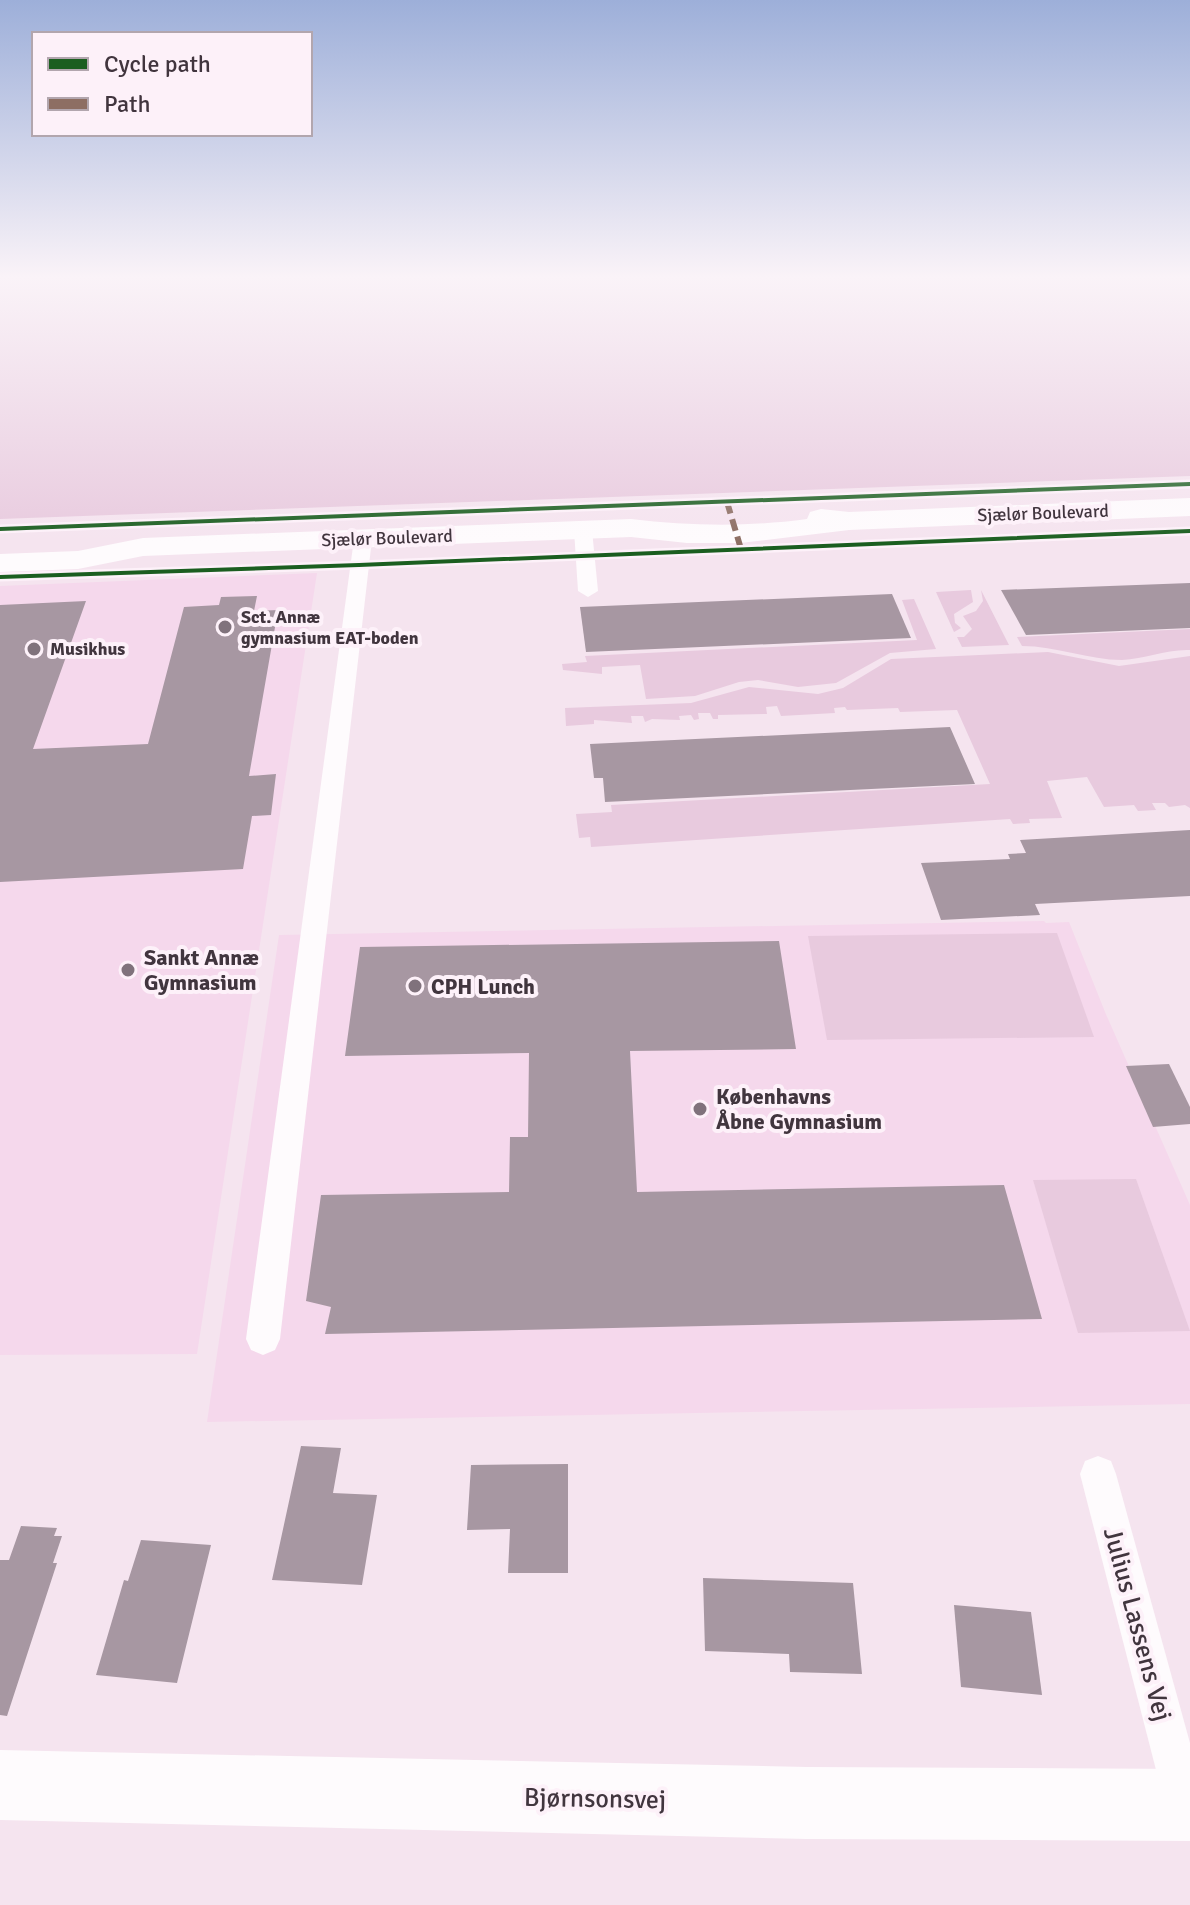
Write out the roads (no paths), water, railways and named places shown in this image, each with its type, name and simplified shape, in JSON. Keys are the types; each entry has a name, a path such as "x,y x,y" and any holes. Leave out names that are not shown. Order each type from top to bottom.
{"street":[{"name":"Sjælør Boulevard","path":"0,563 78,560 143,547 631,528 689,536 788,533 849,521 1190,507"},
{"name":"Sjælør Boulevard","path":"0,541 86,538 143,547"},
{"name":"Bjørnsonsvej","path":"0,1785 1189,1810"}],"lane":[{"path":"583,530 588,591"},
{"path":"263,1339 363,539"},
{"name":"Julius Lassens Vej","path":"1098,1474 1189,1810"}],"place":[{"name":"Sct. Annæ gymnasium EAT-boden","path":"225,627"},
{"name":"Musikhus","path":"34,649"},
{"name":"Sankt Annæ Gymnasium","path":"128,970"},
{"name":"CPH Lunch","path":"415,986"},
{"name":"Københavns Åbne Gymnasium","path":"700,1109"}]}
